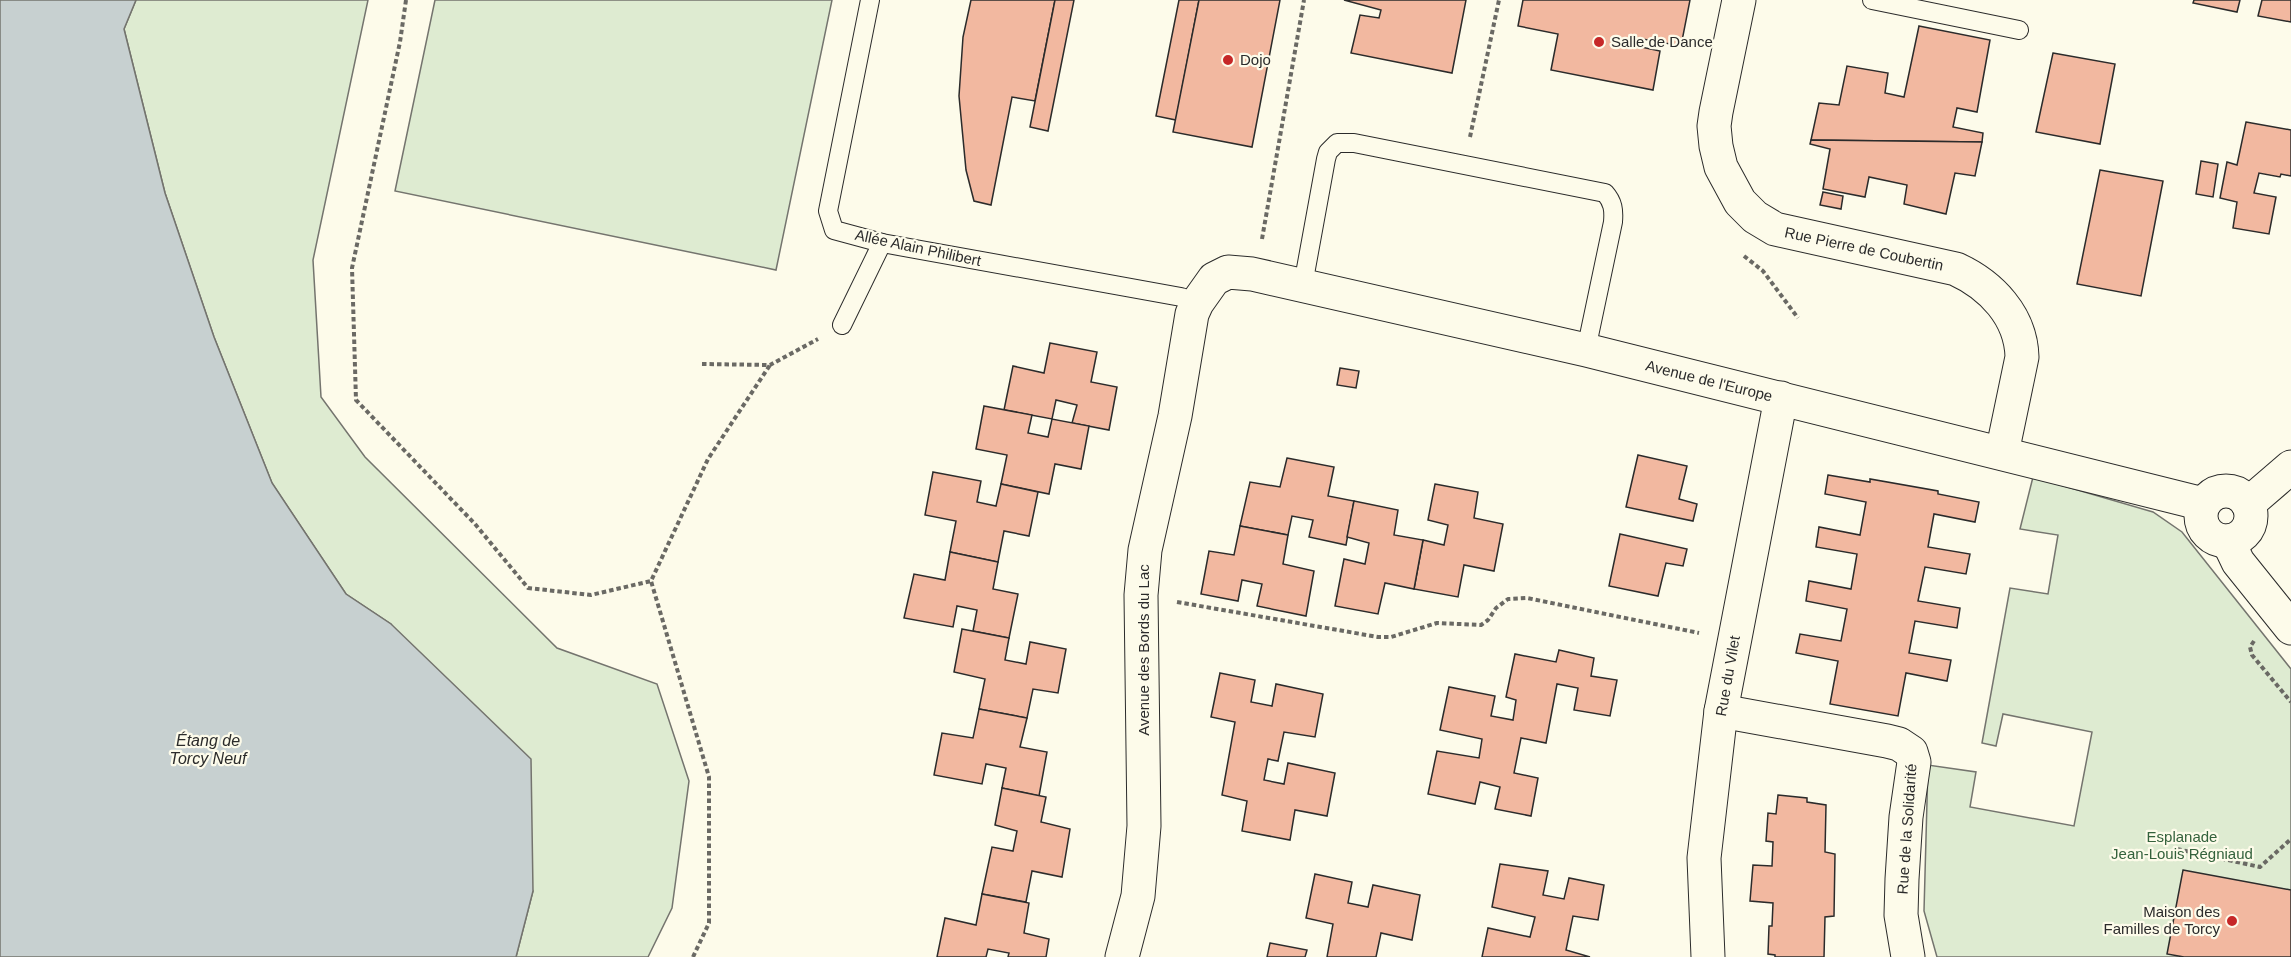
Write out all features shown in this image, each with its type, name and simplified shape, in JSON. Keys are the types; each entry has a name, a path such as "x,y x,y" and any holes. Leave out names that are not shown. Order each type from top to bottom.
{"street":[{"name":"Rue Pierre de Coubertin","path":"1739,0 1714,126 1720,167 1735,194 1755,217 1775,229 1956,269 1975,277 1990,290 2006,308 2022,342 2022,357 2002,453"},
{"name":"Avenue de l'Europe","path":"1206,291 1228,272 1252,274 1586,350 2204,504"},
{"name":"Avenue des Bords du Lac","path":"1122,957 1138,896 1144,826 1141,595 1145,550 1175,416 1192,314 1206,291"},
{"name":"Rue du Vilet","path":"1708,957 1704,858 1721,711 1781,398"},
{"path":"2248,504 2291,467"},
{"path":"2227,490 2241,496 2248,504 2251,517 2247,528 2237,538 2228,541 2220,540 2209,535 2202,524 2201,510 2208,497 2217,492 2227,490"},
{"path":"2228,541 2238,562 2291,628"},
{"name":"Rue de la Solidarité","path":"1721,711 1887,741 1899,744 1911,752 1914,762 1906,817 1901,915 1908,957"}],"lane":[{"name":"Allée Alain Philibert","path":"870,0 828,211 834,230 882,243 1181,297 1206,291"},
{"path":"1872,0 2019,30"},
{"path":"1303,285 1326,159 1337,143 1354,143 1605,193 1611,200 1614,212 1613,222 1586,350"},
{"path":"842,325 882,243"}],"path":[{"path":"406,0 400,42 352,268 356,400 475,524 528,588 591,595 651,581"},
{"path":"1264,233 1304,0"},
{"path":"1464,165 1499,0"},
{"path":"693,957 710,923 709,777 651,581 708,459 770,365 842,325"},
{"path":"702,364 770,365"},
{"path":"1141,595 1384,637 1437,623 1481,625 1488,620 1496,608 1508,599 1527,598 1733,640"},
{"path":"2256,638 2250,646 2252,655 2291,702"},
{"path":"2177,849 2260,867 2291,839"}],"green space":[{"path":"136,0 368,0 313,260 321,397 365,457 557,648 657,684 689,781 672,908 648,957 516,957 533,891 391,624 346,594 272,483 214,337 165,193 124,29"},
{"path":"435,0 832,0 776,270 395,191"},
{"name":"Esplanade Jean-Louis Régniaud","path":"2033,477 2153,512 2182,532 2291,669 2291,957 1937,957 1924,911 1928,765 1976,772 1970,807 2074,826 2092,732 2003,714 1996,746 1982,743 2010,588 2048,594 2058,535 2020,529"}],"water":[{"name":"Étang de Torcy Neuf","path":"0,0 136,0 124,29 165,193 214,337 272,483 346,594 391,624 531,759 533,891 516,957 0,957"}],"building":[{"path":"971,0 1055,0 1035,101 1012,97 991,205 974,201 966,170 959,96 963,37"},
{"path":"1055,0 1074,0 1048,131 1030,127"},
{"path":"1179,0 1199,0 1176,120 1156,116"},
{"name":"Dojo","path":"1199,0 1280,0 1252,147 1173,132"},
{"path":"1344,0 1466,0 1452,73 1351,53 1360,15 1379,18 1381,10"},
{"name":"Salle de Dance","path":"1523,0 1690,0 1681,46 1643,39 1641,47 1660,51 1653,90 1551,70 1558,34 1518,26"},
{"path":"2194,0 2240,0 2237,12 2193,3"},
{"path":"2262,0 2291,0 2291,22 2258,16"},
{"path":"1919,26 1990,40 1977,112 1957,108 1953,127 1983,133 1982,142 1811,140 1819,103 1839,105 1847,66 1888,73 1885,93 1904,97"},
{"path":"2053,53 2115,64 2100,144 2036,132"},
{"path":"2246,122 2291,130 2291,176 2281,174 2280,177 2259,173 2254,193 2276,197 2269,234 2233,228 2237,202 2220,198 2227,162 2237,165"},
{"path":"1811,140 1982,142 1975,176 1955,173 1946,214 1904,204 1907,185 1869,177 1865,197 1823,189 1830,149 1810,144"},
{"path":"2201,161 2218,164 2213,197 2196,194"},
{"path":"2100,170 2163,181 2141,296 2077,284"},
{"path":"1823,192 1843,196 1841,209 1820,205"},
{"path":"1050,343 1097,352 1091,382 1117,387 1109,430 1072,423 1077,405 1056,400 1052,419 1004,410 1013,366 1044,373"},
{"path":"1340,368 1359,371 1356,388 1337,385"},
{"path":"984,406 1032,415 1028,433 1048,437 1052,419 1089,426 1081,469 1055,464 1049,494 1001,484 1007,455 976,449"},
{"path":"1638,455 1687,466 1679,499 1697,504 1693,521 1626,507"},
{"path":"1287,458 1334,467 1328,496 1354,501 1346,545 1309,537 1313,520 1292,516 1288,535 1240,526 1250,482 1280,487"},
{"path":"933,472 981,481 977,502 996,506 1001,484 1038,492 1029,536 1004,531 998,562 950,552 956,521 925,515"},
{"path":"1828,475 1870,482 1870,479 1938,491 1938,494 1979,502 1975,522 1934,514 1928,547 1970,554 1966,574 1925,567 1918,601 1960,608 1957,628 1915,621 1909,653 1951,660 1947,681 1906,673 1898,716 1830,704 1838,661 1796,653 1800,634 1841,641 1847,609 1806,601 1809,581 1851,589 1857,554 1816,547 1819,527 1860,535 1866,502 1825,494"},
{"path":"1435,484 1478,492 1474,518 1503,524 1494,571 1464,565 1458,597 1414,589 1423,540 1444,545 1448,525 1428,520"},
{"path":"1354,501 1398,510 1394,535 1423,540 1414,589 1385,583 1378,614 1335,606 1344,559 1365,564 1369,543 1347,537"},
{"path":"1240,526 1288,535 1283,564 1314,571 1306,616 1257,606 1262,584 1242,580 1238,601 1201,594 1209,551 1234,555"},
{"path":"1620,534 1687,549 1683,566 1666,563 1658,596 1609,586"},
{"path":"950,552 998,562 993,589 1018,594 1009,638 973,631 977,610 957,606 953,627 904,618 914,574 945,580"},
{"path":"962,629 1009,638 1005,660 1026,664 1030,642 1066,649 1058,693 1033,689 1027,718 979,709 985,679 954,672"},
{"path":"1559,650 1594,658 1591,676 1617,680 1610,716 1574,710 1578,688 1557,684 1546,743 1521,738 1514,773 1538,778 1531,816 1495,809 1500,787 1480,782 1475,804 1428,794 1437,751 1479,758 1482,739 1440,730 1449,687 1495,696 1491,716 1513,720 1516,700 1506,697 1515,654 1556,662"},
{"path":"1220,673 1255,680 1251,702 1272,706 1276,684 1323,694 1315,737 1284,732 1278,761 1268,759 1264,780 1284,784 1288,763 1335,773 1327,816 1295,810 1290,840 1242,831 1247,801 1222,795 1235,722 1211,717"},
{"path":"979,709 1027,718 1020,747 1047,752 1039,796 1002,788 1006,768 986,764 982,784 934,775 942,733 973,738"},
{"path":"1002,788 1046,797 1041,822 1070,829 1062,877 1032,871 1026,902 982,894 992,847 1013,851 1017,831 995,825"},
{"path":"1778,795 1807,798 1807,802 1826,805 1825,852 1835,854 1834,916 1825,917 1824,957 1775,957 1775,955 1768,954 1773,903 1750,901 1753,865 1772,866 1773,842 1766,841 1768,813 1776,814"},
{"path":"1500,864 1548,871 1543,895 1564,899 1569,878 1604,885 1598,920 1573,916 1566,950 1590,957 1482,957 1488,928 1530,937 1535,917 1492,907"},
{"name":"Maison des Familles de Torcy","path":"2183,870 2291,890 2291,957 2184,957 2167,954"},
{"path":"1315,874 1352,882 1348,903 1368,907 1373,885 1420,895 1412,940 1381,933 1376,957 1327,957 1333,924 1306,918"},
{"path":"982,894 1029,903 1024,933 1049,939 1046,957 1008,957 1009,953 988,949 986,957 937,957 945,918 976,925"},
{"path":"1270,943 1307,950 1305,957 1267,957"}],"place":[{"name":"Salle de Dance","path":"1599,42"},
{"name":"Dojo","path":"1228,60"},
{"name":"Maison des Familles de Torcy","path":"2232,921"}]}
